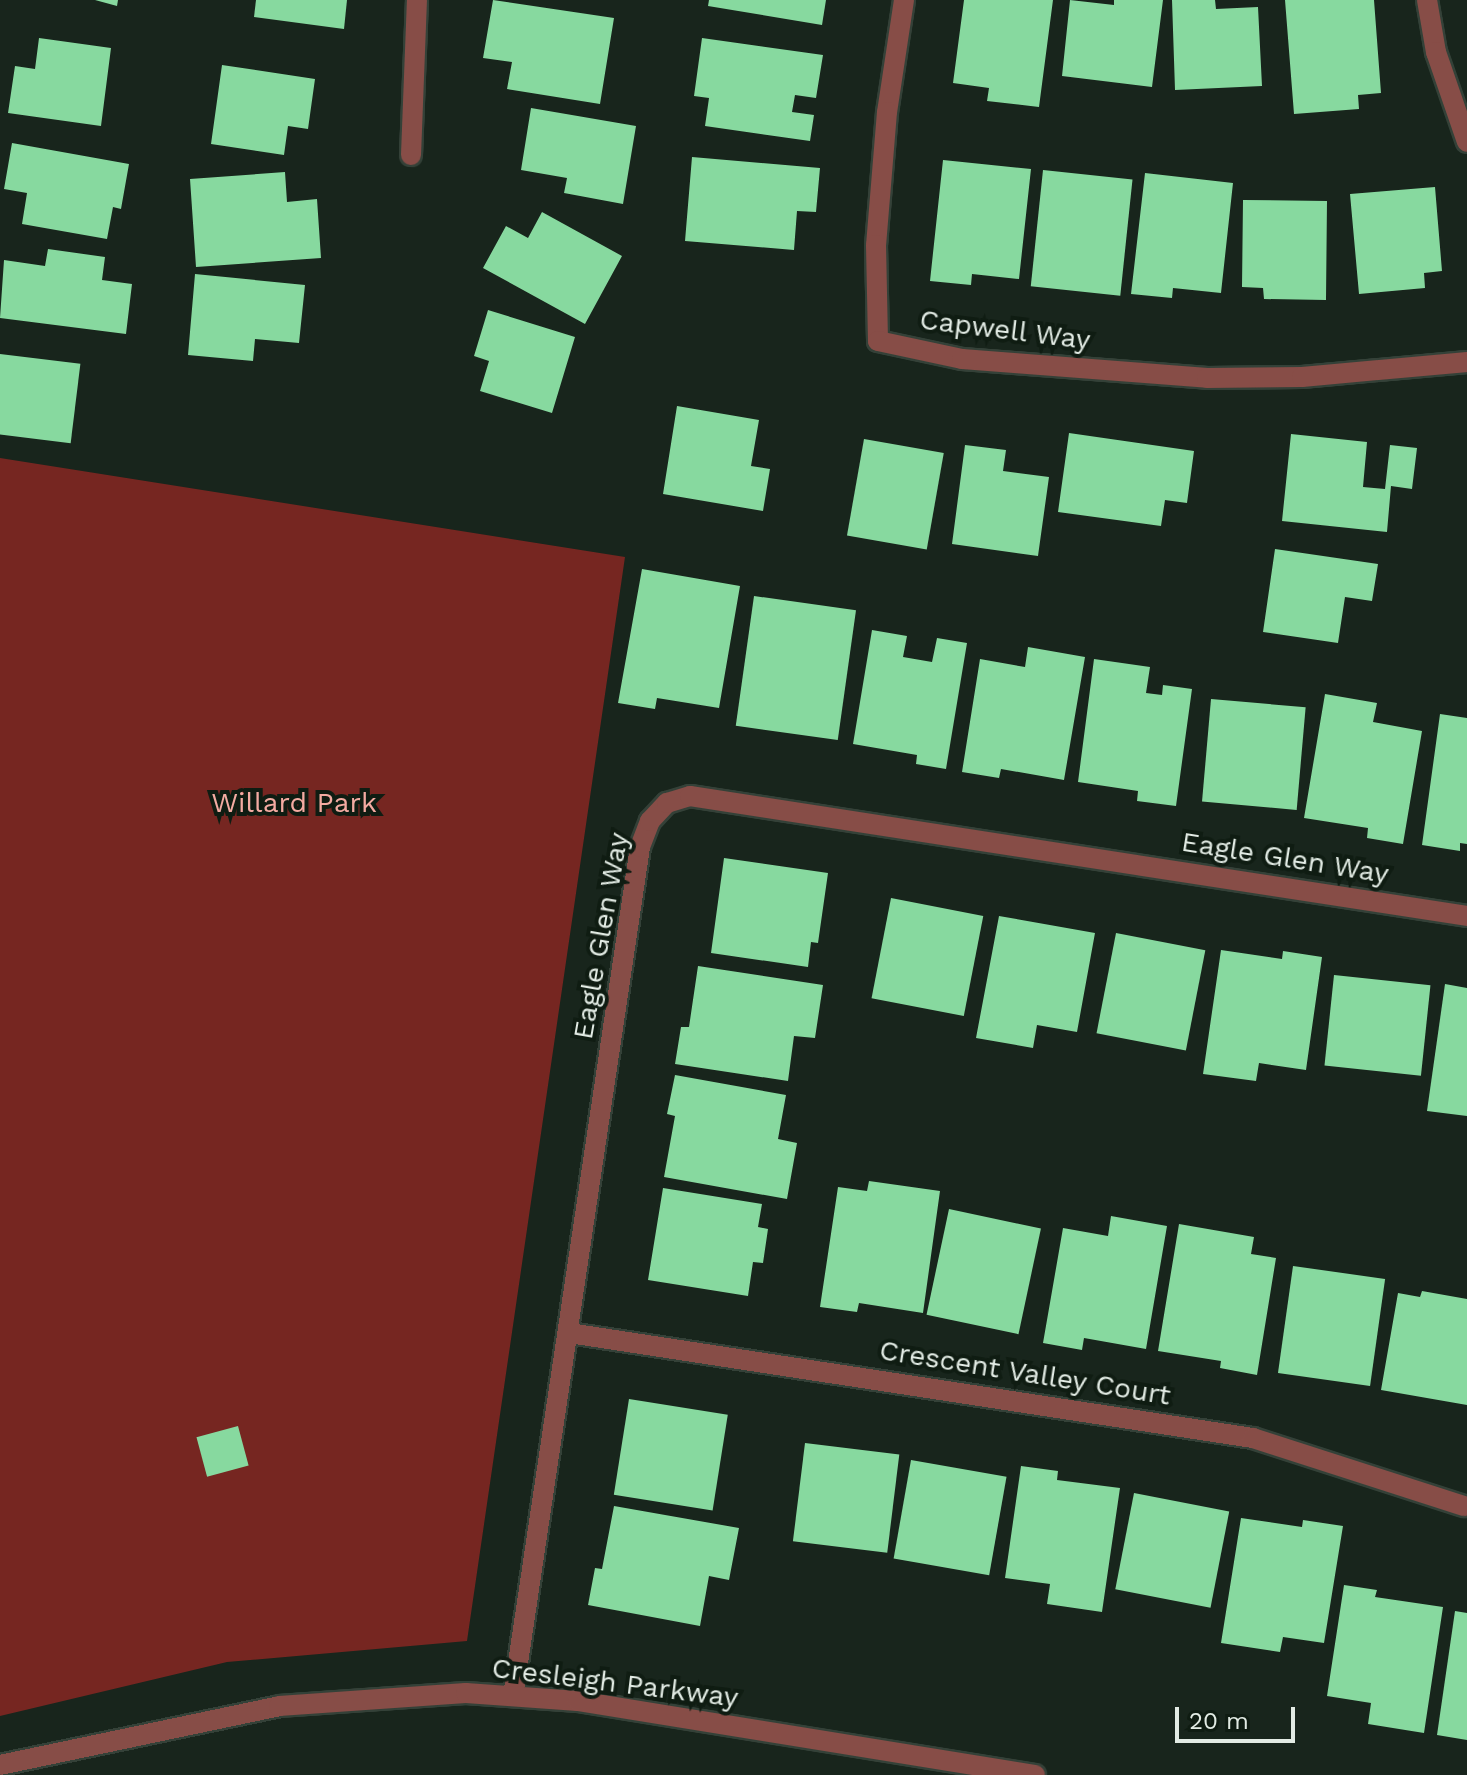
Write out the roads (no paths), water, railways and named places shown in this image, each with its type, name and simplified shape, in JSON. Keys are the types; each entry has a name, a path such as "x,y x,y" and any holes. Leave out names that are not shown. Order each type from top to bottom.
{"street":[{"path":"411,155 417,0"},
{"name":"Capwell Way","path":"904,0 887,112 876,245 878,341 962,359 1207,378 1302,377 1467,362"},
{"path":"1427,0 1436,52 1467,142"},
{"name":"Eagle Glen Way","path":"513,1696 640,847 650,821 667,803 690,796 1467,916"},
{"name":"Crescent Valley Court","path":"569,1333 1253,1438 1464,1506"},
{"name":"Cresleigh Parkway","path":"0,1765 279,1706 366,1696 513,1696 578,1701 1035,1775"}],"park label":[{"name":"Willard Park","path":"294,803"}]}
